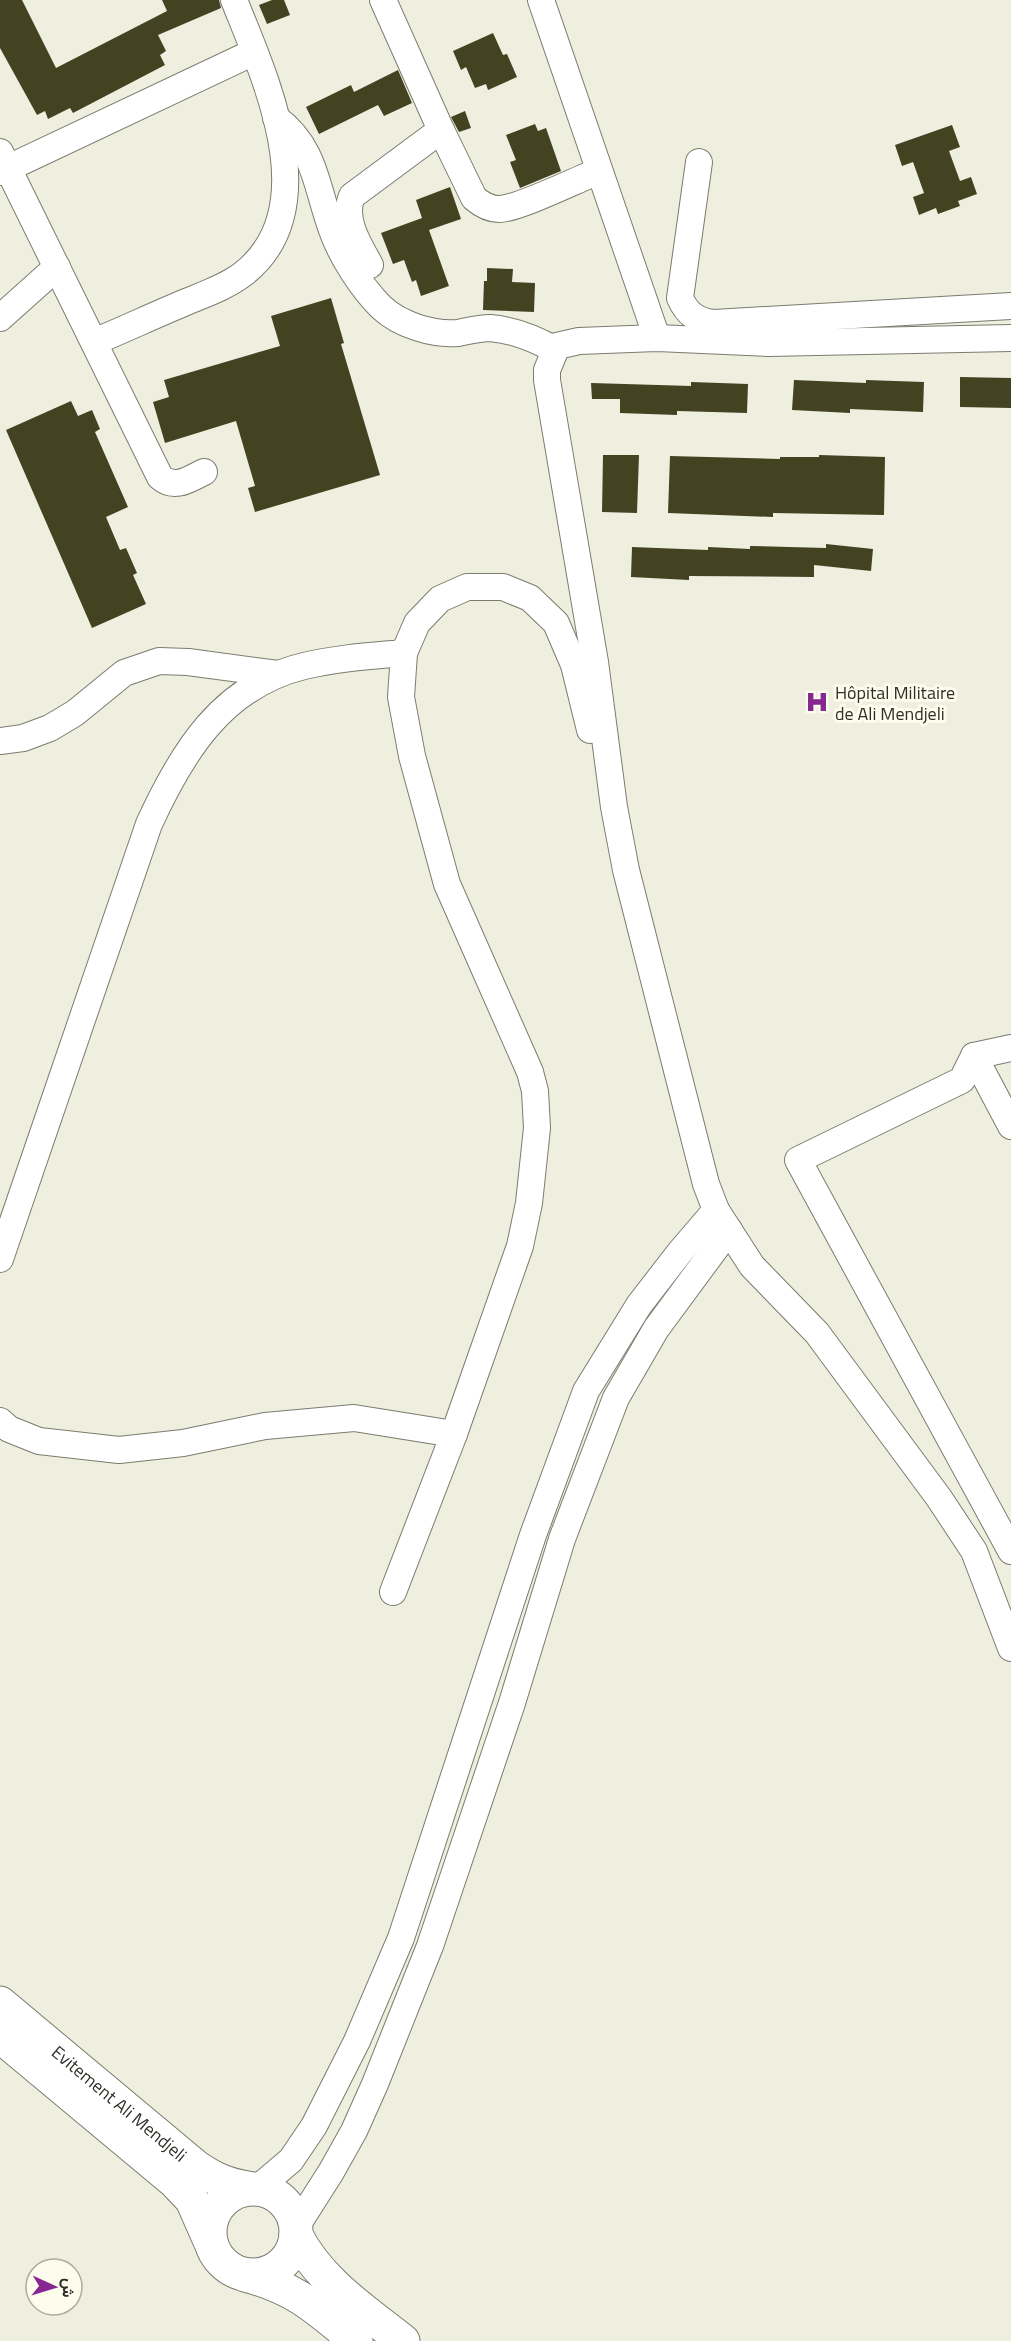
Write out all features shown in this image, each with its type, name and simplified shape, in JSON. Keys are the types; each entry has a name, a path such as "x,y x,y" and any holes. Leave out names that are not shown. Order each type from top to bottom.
{"highway":[{"name":"Evitement Ali Mendjeli","path":"0,2003 195,2166 212,2178 230,2185 253,2188"},
{"name":"Evitement Ali Mendjeli","path":"0,2036 174,2181 192,2200 210,2241"},
{"path":"356,2341 309,2302 288,2289 271,2281 233,2271 222,2263 214,2253 209,2226 214,2212 228,2196 253,2188 272,2193 284,2201 291,2213 304,2251 317,2267 347,2297 403,2341"},
{"path":"245,2275 259,2275 273,2270 284,2261 292,2250 296,2231"}],"street":[{"path":"94,342 229,284 255,263 274,236 285,204 285,170 275,118 254,52 234,0"},
{"path":"383,0 474,198 493,208 509,207 599,171"},
{"path":"541,0 657,338"},
{"path":"204,472 175,484 160,477 57,267 3,164 254,52"},
{"path":"275,118 289,128 311,159 332,232 360,283 382,308 407,324 455,333 488,328 509,331 535,338 555,350"},
{"path":"382,308 381,286 356,240 349,216 349,203 352,196 441,130"},
{"path":"699,162 680,298 696,319 714,323 1011,306"},
{"path":"0,318 57,267"},
{"path":"1011,338 768,343 657,338 579,341 562,344 555,350 547,370 595,662 614,807 626,870 706,1184 723,1220 752,1266 817,1333 939,1498 974,1551 1011,1648"},
{"path":"393,1592 454,1434 520,1246 529,1203 537,1128 535,1091 526,1064 447,884 412,756 401,697 404,653 417,623 440,599 467,587 503,588 530,598 556,623 574,665 593,741 614,807"},
{"path":"0,1259 145,835 163,793 188,749 216,716 244,692 278,674 332,660 404,653"},
{"path":"0,741 23,738 50,728 75,713 124,674 159,661 188,662 278,674"},
{"path":"974,1056 1011,1048"},
{"path":"974,1056 1011,1126"},
{"path":"974,1056 962,1080 798,1160 1011,1551"},
{"path":"253,2188 291,2160 314,2126 357,2041 401,1938 533,1535 586,1391 639,1305 680,1251 723,1220"},
{"path":"296,2231 354,2131 430,1946 512,1703 562,1539 616,1398 723,1220"},
{"path":"0,1421 9,1429 39,1441 119,1450 183,1443 265,1426 354,1418 454,1434"}],"building":[{"path":"0,0 22,0 56,68 167,11 162,0 219,0 221,8 158,35 166,51 160,55 165,65 73,113 70,108 48,119 45,111 37,115 0,48"},
{"path":"272,0 284,0 290,15 267,24 259,5"},
{"path":"493,33 503,55 507,54 517,77 488,90 486,84 475,88 466,67 461,70 453,51"},
{"path":"398,70 412,103 384,116 378,105 319,134 306,107 351,85 354,92"},
{"path":"465,111 471,128 459,132 451,117"},
{"path":"535,124 538,131 546,128 561,171 520,188 510,162 516,160 506,135"},
{"path":"952,125 960,147 949,151 960,181 971,177 977,194 958,201 960,206 938,214 936,208 919,215 913,197 924,193 913,162 902,166 895,145"},
{"path":"450,187 461,219 429,230 449,286 421,296 416,280 412,282 404,260 393,264 381,233 422,218 416,200"},
{"path":"487,268 513,269 512,282 535,283 534,312 483,310"},
{"path":"331,298 344,343 341,344 380,475 255,512 248,488 255,486 236,421 165,443 153,402 169,397 164,380 280,346 271,316"},
{"path":"960,377 1011,378 1011,408 960,407"},
{"path":"794,380 866,383 866,380 924,382 923,412 850,409 850,413 792,410"},
{"path":"691,382 748,384 747,413 677,411 677,415 620,413 620,399 592,399 591,383 691,386"},
{"path":"71,401 78,416 92,410 100,429 95,432 128,507 106,517 120,550 126,548 137,573 133,575 146,604 92,628 6,430"},
{"path":"603,455 639,455 637,513 602,512"},
{"path":"819,455 885,457 884,515 773,513 773,517 668,513 670,456 780,459 780,457 819,457"},
{"path":"826,544 873,549 871,571 814,565 814,577 689,576 689,580 631,577 632,547 708,550 708,547 750,549 750,546 826,548"}],"place":[{"name":"Hôpital Militaire de Ali Mendjeli","path":"817,702"}]}
